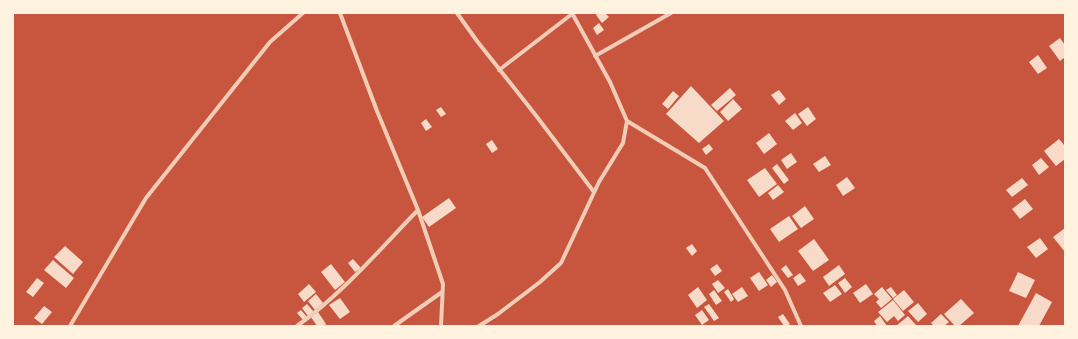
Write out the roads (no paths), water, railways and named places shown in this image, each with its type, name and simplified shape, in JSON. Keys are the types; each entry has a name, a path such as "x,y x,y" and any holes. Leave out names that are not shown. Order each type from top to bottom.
{"street":[{"path":"70,326 146,198 270,42 303,13"},
{"path":"340,13 377,111 418,210 442,284 441,326"},
{"path":"456,13 594,192"},
{"path":"479,326 504,310 540,282 561,262 599,182 623,142 627,121 610,82 572,13 499,70"},
{"path":"595,56 671,13"},
{"path":"627,121 705,168 785,290 801,326"},
{"path":"297,326 352,279 418,210"},
{"path":"394,326 442,292"}]}
